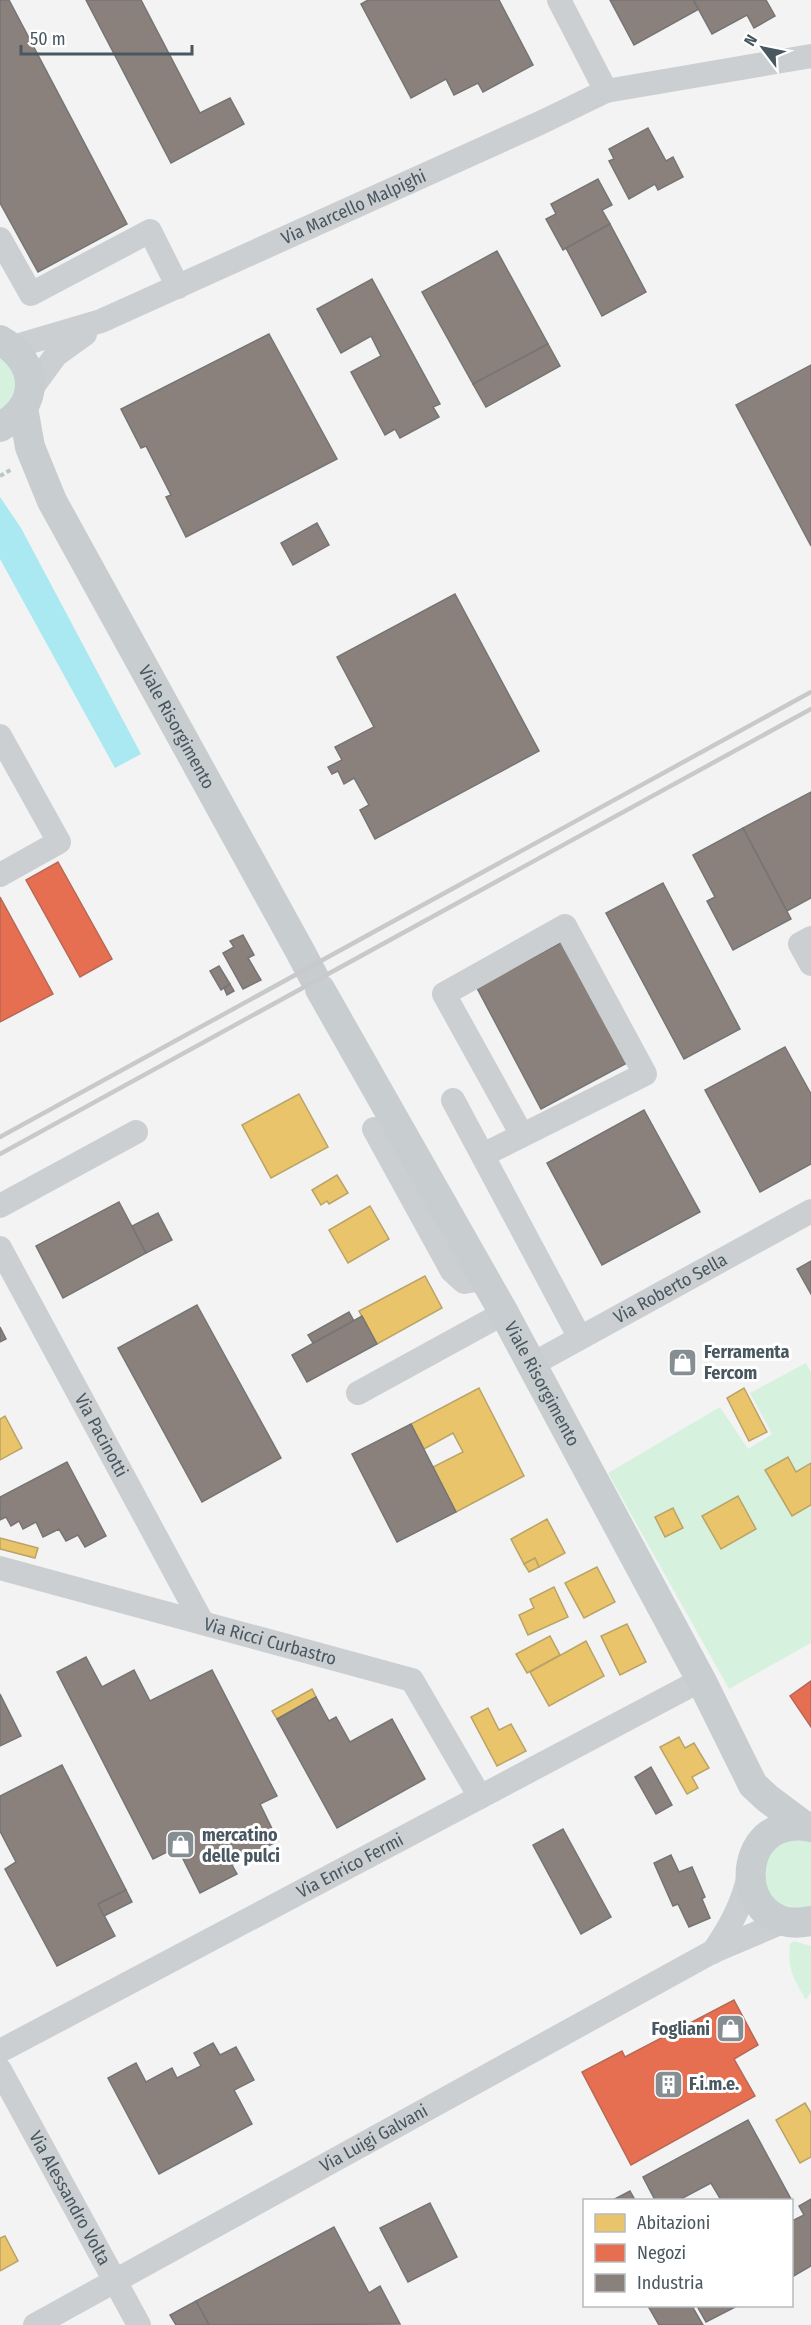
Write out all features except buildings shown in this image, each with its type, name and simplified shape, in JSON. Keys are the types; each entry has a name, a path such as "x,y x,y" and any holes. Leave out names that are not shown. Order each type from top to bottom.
{"main road":[{"name":"Viale Risorgimento","path":"6,344 21,356 27,367 30,380 26,400 30,447 52,501 301,953"},
{"path":"0,427 13,419 26,400"},
{"name":"Viale Risorgimento","path":"0,441 17,455 52,501"},
{"name":"Viale Risorgimento","path":"320,989 504,1313 701,1680 753,1785 767,1798 807,1826"},
{"name":"Viale Risorgimento","path":"753,1785 757,1827 751,1887 756,1900 776,1918 802,1924"},
{"path":"752,1862 765,1839 776,1830 789,1826 807,1826"}],"street":[{"path":"559,0 606,91"},
{"name":"Via Marcello Malpighi","path":"6,344 101,321 606,91 811,56"},
{"path":"0,239 31,294 150,231 178,287"},
{"name":"Via Marcello Malpighi","path":"26,400 56,355 101,321"},
{"path":"0,736 59,842 0,876"},
{"path":"483,1155 645,1074 565,926 444,994 522,1135"},
{"path":"453,1100 580,1338"},
{"path":"374,1129 453,1271 464,1282 483,1279"},
{"path":"0,1206 136,1132"},
{"name":"Via Roberto Sella","path":"531,1365 811,1211"},
{"name":"Via Pacinotti","path":"0,1248 202,1622"},
{"path":"358,1393 504,1313"},
{"name":"Via Ricci Curbastro","path":"0,1568 412,1680 480,1797"},
{"name":"Via Enrico Fermi","path":"0,2051 701,1680"},
{"name":"Via Luigi Galvani","path":"712,1952 738,1912 746,1891 752,1862"},
{"name":"Via Luigi Galvani","path":"35,2325 712,1952 802,1924"},
{"name":"Via Alessandro Volta","path":"0,2070 140,2325"}],"green space":[{"path":"0,350 8,355 20,389 0,417"},
{"path":"806,1363 811,1372 811,1643 729,1689 608,1473 720,1407 748,1449 772,1434 750,1393"},
{"path":"785,1840 811,1840 811,1908 807,1910 777,1904 764,1889 765,1859"},
{"path":"794,1941 811,1946 811,1992 806,2000 791,1967 790,1944"}],"water":[{"path":"0,497 21,528 141,754 115,768 0,559"}],"tunnel":[{"path":"301,953 320,989"}],"railway":[{"path":"0,1137 811,692"},
{"path":"0,1154 811,709"}],"place":[{"name":"Ferramenta Fercom","path":"683,1362"},
{"name":"mercatino delle pulci","path":"181,1845"},
{"name":"Fogliani","path":"731,2029"},
{"name":"F.i.m.e.","path":"668,2084"}]}
